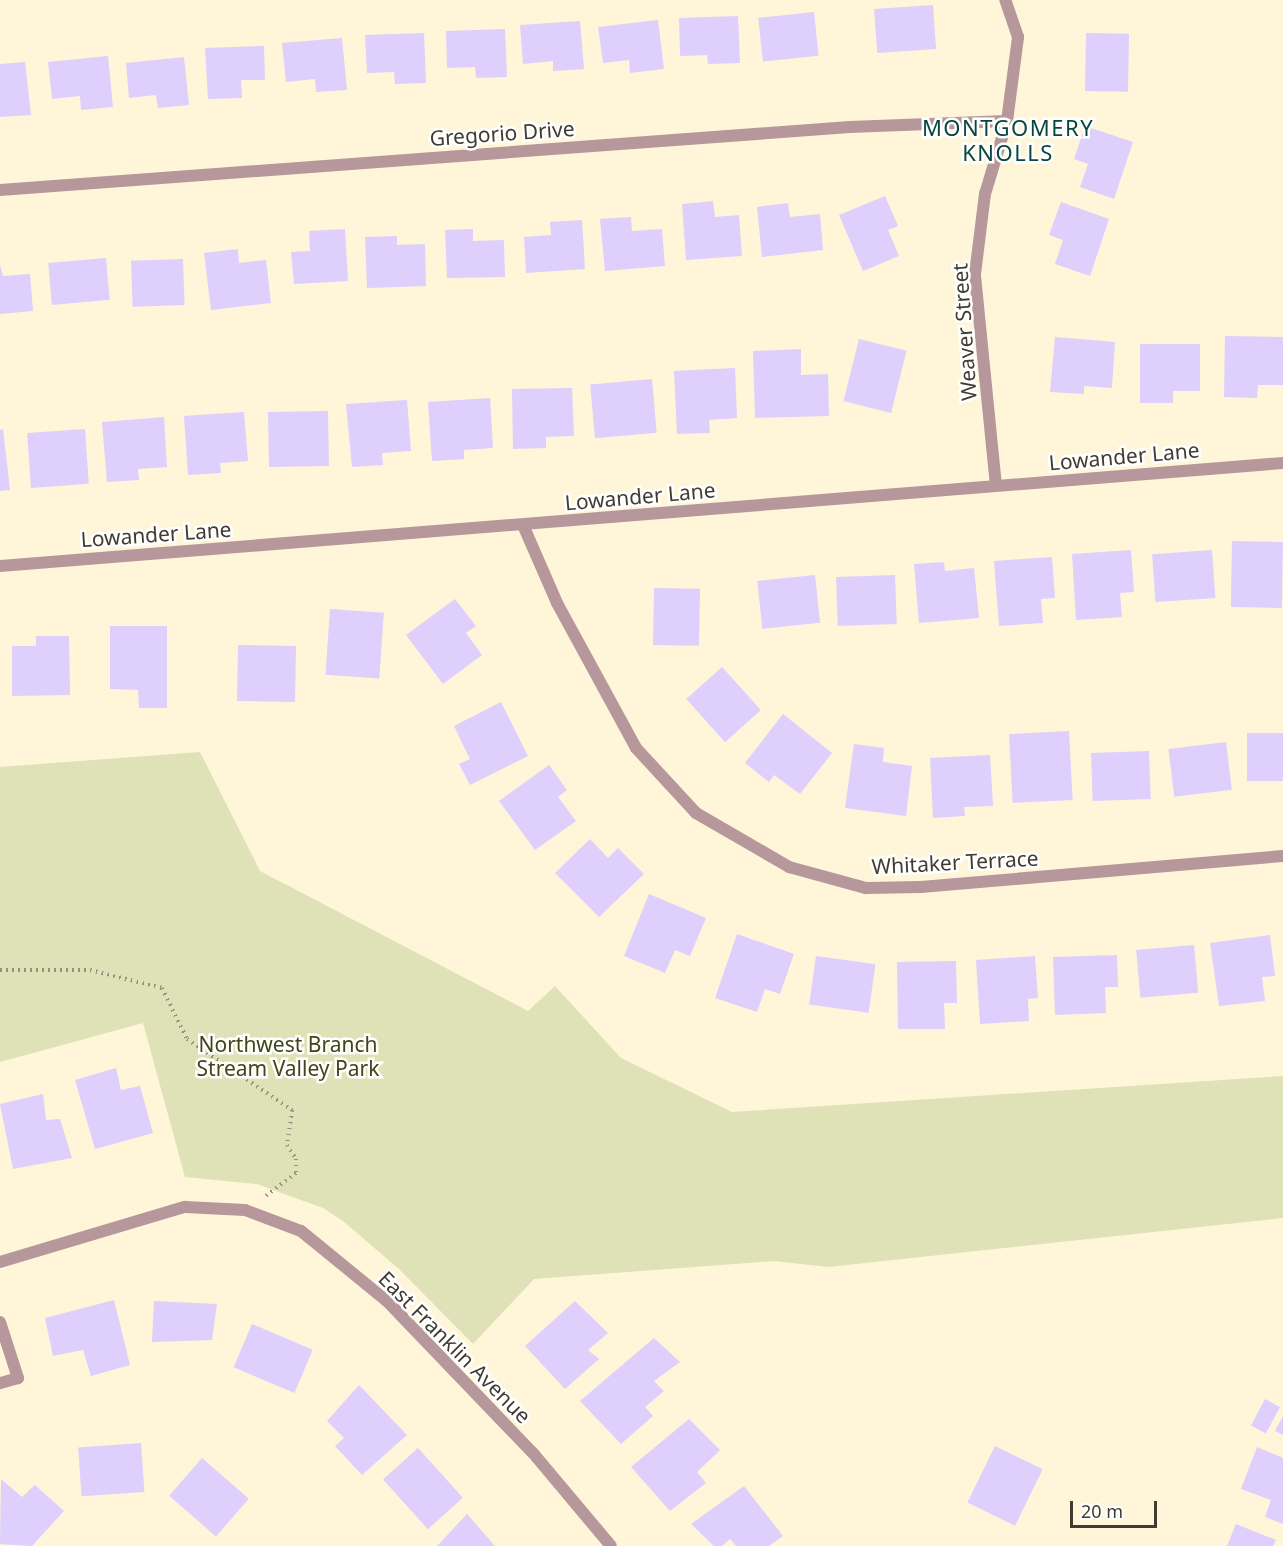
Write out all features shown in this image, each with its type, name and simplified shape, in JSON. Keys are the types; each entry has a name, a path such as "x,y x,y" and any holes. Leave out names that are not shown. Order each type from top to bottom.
{"street":[{"name":"Weaver Street","path":"996,486 975,274 984,194 1007,121 1018,37 1005,0"},
{"name":"Gregorio Drive","path":"0,190 850,127 1007,121"},
{"name":"Lowander Lane","path":"0,566 1283,463"},
{"name":"Whitaker Terrace","path":"523,525 556,603 636,748 696,813 789,867 867,888 921,887 1283,856"},
{"name":"East Franklin Avenue","path":"0,1262 185,1207 245,1210 301,1231 388,1302 533,1453 611,1546"},
{"path":"0,1322 18,1378 0,1383"}],"path":[{"path":"0,970 90,970 162,988 187,1039 292,1110 288,1145 296,1159 296,1173 261,1199"}],"green space":[{"name":"Northwest Branch Stream Valley Park","path":"200,752 260,871 528,1011 555,986 621,1058 732,1112 1283,1076 1283,1218 828,1267 774,1261 534,1279 473,1344 400,1270 343,1221 323,1208 257,1184 185,1177 143,1023 0,1062 0,767"}],"building":[{"path":"933,5 936,49 877,53 874,9"},
{"path":"814,12 819,56 763,62 758,18"},
{"path":"738,16 740,63 708,64 707,55 680,56 679,18"},
{"path":"658,20 664,69 630,73 629,60 603,63 598,27"},
{"path":"580,21 584,69 553,71 553,61 523,64 520,25"},
{"path":"505,29 507,77 476,78 475,67 447,68 446,31"},
{"path":"424,33 426,83 395,84 394,72 367,73 365,35"},
{"path":"1086,33 1129,34 1128,92 1085,91"},
{"path":"342,38 347,90 316,92 315,79 286,82 282,43"},
{"path":"264,46 265,80 241,80 242,98 208,99 205,48"},
{"path":"108,56 113,107 81,110 80,96 52,99 48,62"},
{"path":"184,57 189,105 158,108 156,95 129,98 126,63"},
{"path":"25,62 31,115 0,117 0,64"},
{"path":"1085,126 1133,142 1114,199 1080,187 1088,164 1074,159"},
{"path":"885,196 898,226 888,230 899,256 863,271 839,215"},
{"path":"713,201 715,217 739,215 742,256 686,260 682,204"},
{"path":"1061,202 1109,219 1090,276 1055,264 1063,240 1049,235"},
{"path":"788,203 790,217 820,214 823,250 762,257 757,207"},
{"path":"631,217 632,231 662,229 665,266 605,271 600,219"},
{"path":"582,220 585,269 526,273 524,237 551,235 550,222"},
{"path":"345,229 348,281 294,284 291,252 310,251 309,231"},
{"path":"473,229 473,241 504,240 505,277 447,278 445,230"},
{"path":"397,236 397,245 425,244 426,286 367,288 365,237"},
{"path":"238,249 239,263 266,260 271,303 211,310 204,253"},
{"path":"106,258 110,300 52,305 48,263"},
{"path":"183,259 185,305 133,307 131,261"},
{"path":"0,265 3,276 30,274 33,311 0,314"},
{"path":"1225,336 1283,337 1283,385 1258,385 1257,398 1224,397"},
{"path":"1055,337 1115,342 1112,388 1084,386 1084,394 1050,392"},
{"path":"859,339 907,351 891,413 844,401"},
{"path":"1140,344 1200,344 1200,391 1173,391 1173,403 1140,403"},
{"path":"801,349 801,375 828,374 829,416 755,418 753,351"},
{"path":"735,368 737,418 709,420 710,433 677,434 674,371"},
{"path":"652,379 657,433 595,438 590,384"},
{"path":"572,388 574,436 546,437 546,448 513,449 512,389"},
{"path":"490,398 493,448 464,450 464,459 432,461 428,402"},
{"path":"407,400 411,451 382,453 383,465 352,467 346,404"},
{"path":"328,411 329,466 269,467 268,412"},
{"path":"244,412 248,461 220,463 221,473 188,475 184,416"},
{"path":"164,417 167,467 138,469 139,480 107,482 102,422"},
{"path":"3,429 10,490 0,491 0,430"},
{"path":"85,429 89,484 31,488 27,433"},
{"path":"1232,541 1283,542 1282,608 1231,607"},
{"path":"1131,550 1134,592 1120,593 1122,617 1076,620 1072,554"},
{"path":"1212,550 1215,598 1155,602 1152,554"},
{"path":"1052,557 1055,598 1041,599 1043,623 999,626 994,561"},
{"path":"944,562 945,571 974,568 979,618 919,623 914,564"},
{"path":"815,575 820,623 762,629 757,581"},
{"path":"895,575 897,624 838,626 836,577"},
{"path":"654,588 700,589 699,646 653,645"},
{"path":"455,599 476,626 466,633 482,655 443,684 406,635"},
{"path":"330,609 384,613 379,679 325,675"},
{"path":"110,626 167,626 167,708 139,708 138,690 110,689"},
{"path":"36,636 69,636 70,695 12,696 12,646 36,646"},
{"path":"238,645 296,646 295,702 237,701"},
{"path":"722,667 761,710 725,742 686,699"},
{"path":"501,702 528,756 470,785 459,764 470,759 454,726"},
{"path":"783,714 832,753 800,794 774,775 769,782 745,763"},
{"path":"1069,731 1073,800 1013,803 1009,734"},
{"path":"1247,733 1283,733 1283,781 1247,781"},
{"path":"1226,742 1232,790 1174,797 1168,749"},
{"path":"854,744 884,748 883,762 912,766 906,816 845,808"},
{"path":"1149,751 1151,799 1093,801 1091,753"},
{"path":"990,755 993,806 964,807 965,816 933,818 930,758"},
{"path":"549,765 567,790 558,797 576,821 535,850 499,801"},
{"path":"590,839 608,858 618,848 644,874 599,917 555,873"},
{"path":"649,894 706,918 690,956 675,950 665,973 624,956"},
{"path":"737,934 794,954 780,994 765,989 757,1012 715,998"},
{"path":"1270,935 1275,976 1262,977 1265,1001 1219,1006 1210,943"},
{"path":"1194,945 1198,993 1140,998 1136,950"},
{"path":"1117,955 1118,987 1105,987 1106,1013 1055,1015 1053,957"},
{"path":"816,956 875,964 869,1013 809,1005"},
{"path":"1035,956 1038,998 1028,999 1029,1021 980,1024 976,960"},
{"path":"956,961 957,1003 944,1003 945,1029 898,1029 897,962"},
{"path":"116,1068 121,1090 140,1086 153,1133 95,1149 75,1080"},
{"path":"43,1094 46,1120 60,1119 72,1158 13,1169 0,1104"},
{"path":"114,1300 130,1365 91,1376 83,1350 53,1356 45,1318"},
{"path":"154,1301 217,1304 212,1340 152,1342"},
{"path":"575,1301 608,1333 588,1350 599,1359 565,1389 525,1346"},
{"path":"252,1324 313,1350 294,1393 234,1367"},
{"path":"654,1338 680,1362 654,1381 664,1391 645,1407 653,1416 621,1444 580,1401"},
{"path":"359,1385 407,1435 362,1475 335,1446 344,1438 327,1421"},
{"path":"1265,1399 1280,1407 1266,1433 1251,1425"},
{"path":"1283,1416 1283,1435 1275,1431"},
{"path":"689,1419 720,1450 697,1472 706,1483 670,1511 631,1467"},
{"path":"141,1443 144,1492 82,1496 78,1447"},
{"path":"995,1446 1043,1469 1015,1526 967,1503"},
{"path":"1257,1447 1283,1458 1283,1524 1265,1517 1271,1500 1241,1489"},
{"path":"418,1448 463,1498 428,1529 383,1479"},
{"path":"202,1458 249,1499 216,1536 169,1496"},
{"path":"1,1479 22,1497 35,1485 64,1511 32,1546 0,1544"},
{"path":"744,1486 783,1536 769,1546 736,1546 730,1539 722,1546 714,1546 691,1524"},
{"path":"467,1514 495,1546 437,1546"},
{"path":"1236,1524 1276,1540 1273,1546 1227,1546"}],"district":[{"name":"MONTGOMERY KNOLLS","path":"1008,140"}]}
